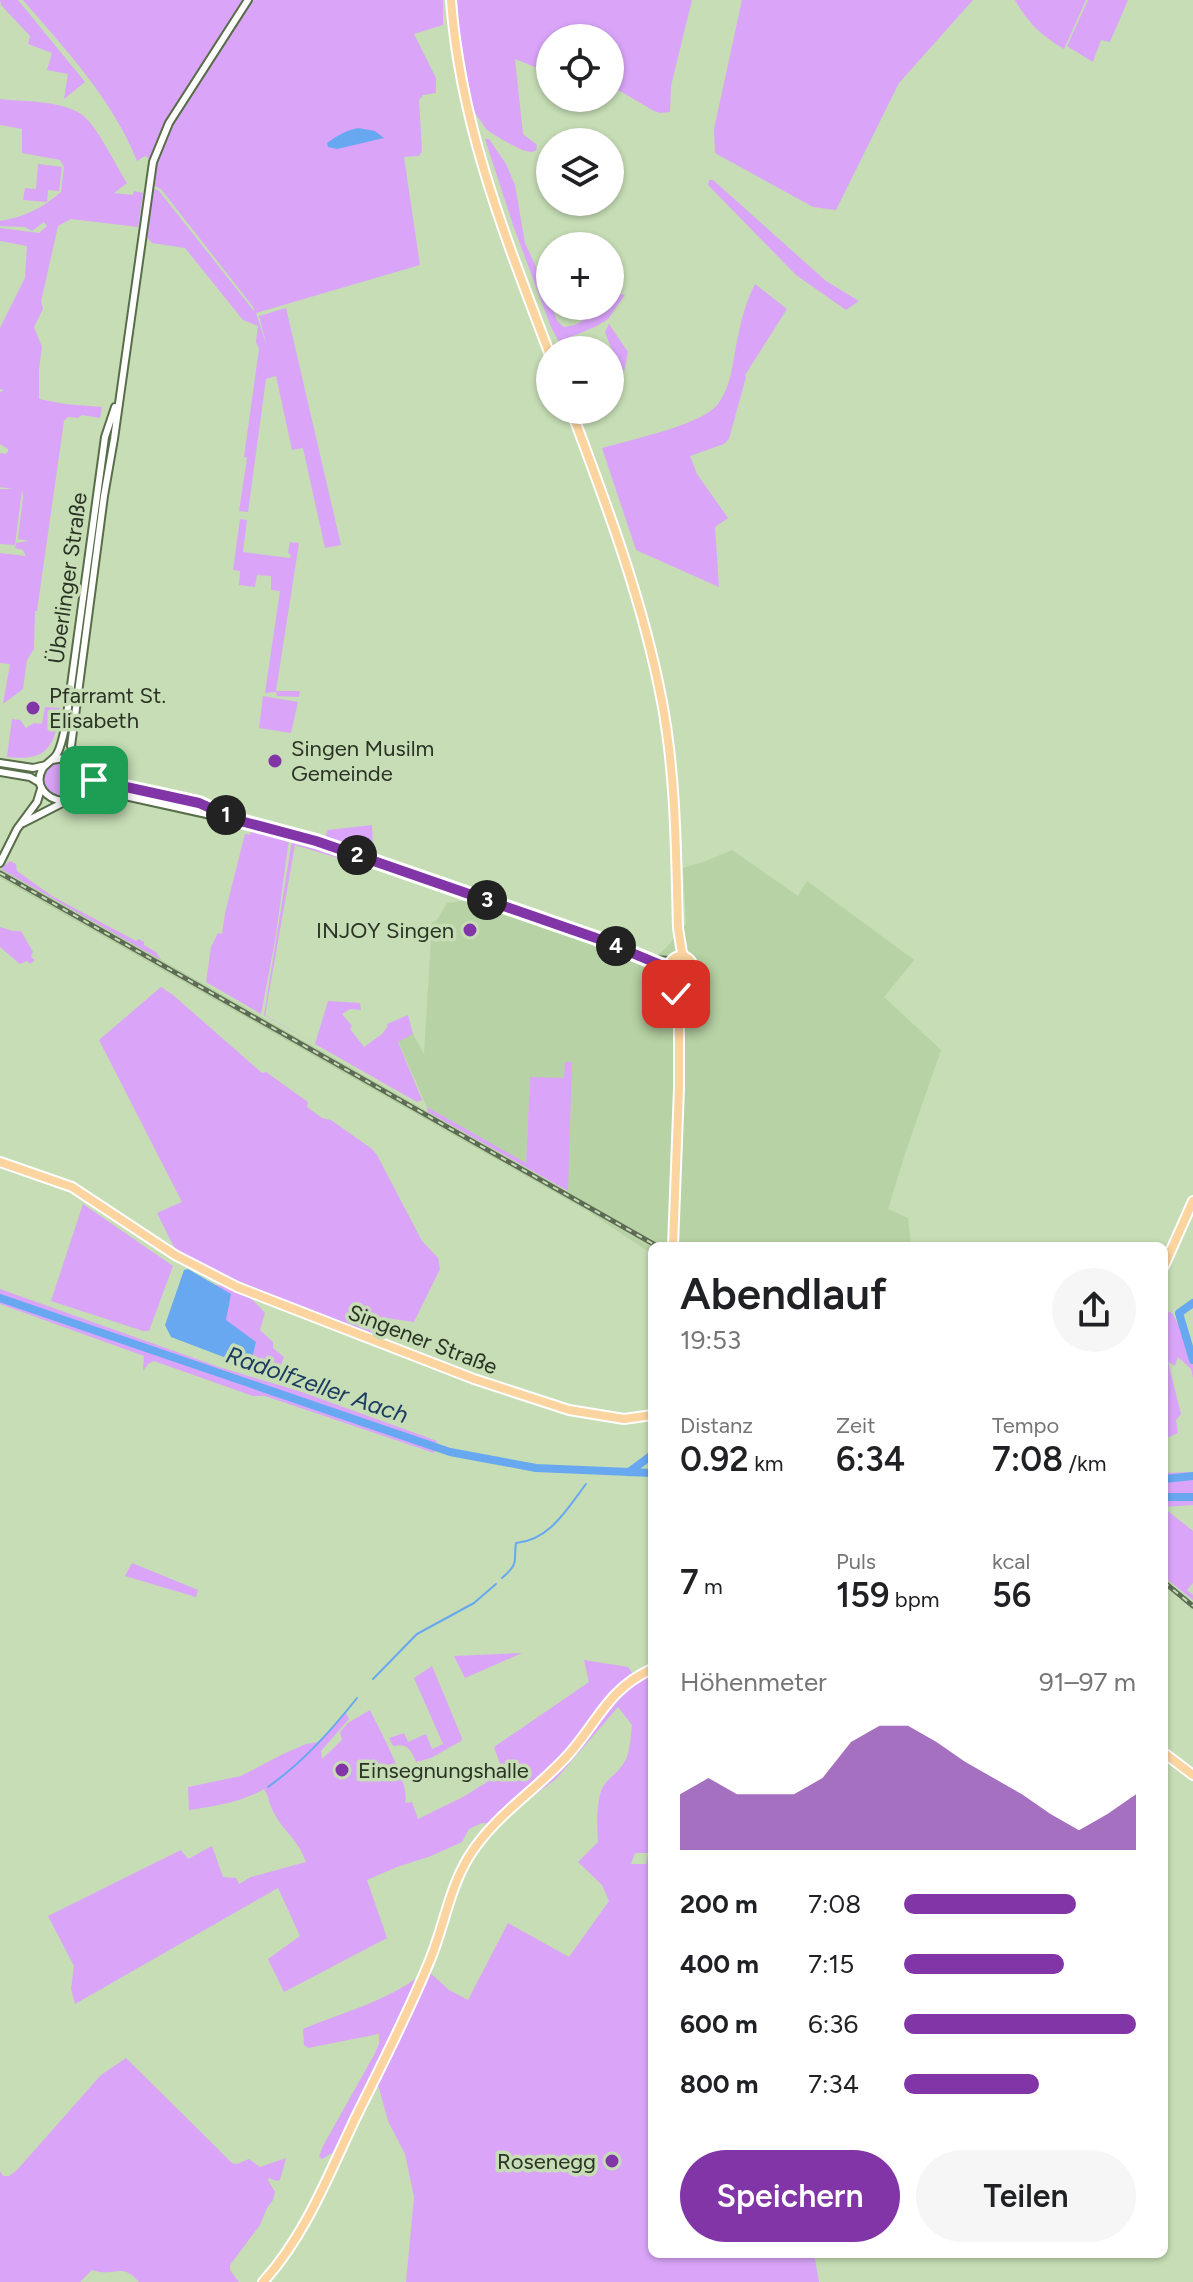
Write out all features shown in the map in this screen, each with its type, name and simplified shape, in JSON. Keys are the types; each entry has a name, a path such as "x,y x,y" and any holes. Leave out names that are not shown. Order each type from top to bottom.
{"main road":[{"path":"451,0 460,72 474,137 493,202 543,336"},
{"path":"576,424 621,544 646,625 663,705 670,764 678,928 682,953 675,960"},
{"path":"673,1242 679,1088 679,1004 675,960"},
{"path":"675,960 692,962 693,968 689,977 678,979"},
{"name":"Singener Straße","path":"0,1162 72,1187 188,1263 237,1287 489,1385 569,1410 624,1419 648,1416"},
{"path":"1168,1257 1193,1201"},
{"path":"263,2282 308,2217 426,1969 449,1896 471,1853 496,1820 570,1752 619,1689 648,1671"},
{"path":"1168,1756 1193,1775"}],"street":[{"name":"Überlinger Straße","path":"76,763 71,746 153,162 162,135 248,0"},
{"name":"Überlinger Straße","path":"49,763 59,751 66,722 105,437 118,400"},
{"path":"0,763 33,768 64,758 76,763 83,776 82,787 76,796"},
{"path":"0,863 37,802 41,774 49,763"},
{"path":"0,772 30,777 49,796 63,801"},
{"path":"83,776 199,803 237,820"},
{"path":"23,823 76,796 125,796 316,841 649,959 675,960"}],"shaded area":[{"path":"0,0 18,0 85,82 64,99 68,74 47,70 52,53 28,44 30,36 1,5"},
{"path":"23,0 443,0 443,25 414,34 436,78 436,93 423,95 419,100 422,151 419,156 404,157 420,265 256,313 267,347 259,316 286,308 341,545 325,548 303,448 292,450 276,376 266,379 248,512 239,511 259,349 256,342 258,326 243,320 185,248 152,243 146,236 151,187 159,191 254,311 254,308 161,189 152,185 155,163 145,156 137,161 102,96"},
{"path":"457,0 692,0 671,86 670,112 654,111 624,93 624,24 536,24 536,67 515,59 523,134 536,144 536,151 531,152 487,130 473,110"},
{"path":"742,0 973,0 899,83 836,210 813,207 715,153 714,129"},
{"path":"1015,0 1086,0 1064,49 1036,28"},
{"path":"1088,0 1128,0 1110,42 1101,40 1093,62 1067,46"},
{"path":"0,99 53,104 81,114 100,136 127,183 114,193 143,193 138,227 71,219 58,226 41,302 43,309 34,327 42,347 39,399 102,407 100,418 82,415 78,418 68,417 64,421 35,611 34,649 27,660 23,689 3,704 10,664 0,663 0,553 26,556 23,550 15,548 16,543 29,541 18,539 22,490 15,545 0,544 0,489 13,489 0,487 0,453 5,454 8,449 0,444 0,392 4,390 0,389 0,328 25,278 27,246 0,241 0,228 39,233 47,226 44,222 32,231 25,227 0,226 0,221 33,211 61,192 64,167 60,160 22,153 22,129 0,125"},
{"path":"485,139 489,139 506,164 515,185 525,243 536,267 536,287"},
{"path":"38,164 62,167 59,191 48,190 47,202 23,200 25,188 36,189"},
{"path":"709,180 713,180 826,281 859,301 846,310 796,275 708,185"},
{"path":"755,284 787,309 745,375 729,439 724,444 690,456 697,474 728,518 715,527 719,587 636,550 602,448 682,425 710,412 718,404 728,384 744,313"},
{"path":"548,320 557,320 564,327 584,320 606,320 573,336 556,336"},
{"path":"609,324 617,336 607,336"},
{"path":"624,346 628,352 624,372"},
{"path":"240,519 247,520 243,552 290,558 290,542 299,543 276,691 300,691 299,697 265,693 280,591 271,590 271,576 257,575 255,587 239,585 240,571 233,570"},
{"path":"263,696 298,702 291,733 259,728"},
{"path":"45,707 60,708 56,732 47,748 32,757 7,757 12,719 20,720 26,728 34,723 42,724"},
{"path":"60,763 72,768 77,780 72,792 60,797 48,792 43,780 48,768"},
{"path":"372,825 373,846 369,853 325,837 328,830"},
{"path":"251,829 289,839 261,1014 206,982 211,947 218,933 222,934 245,834 250,835"},
{"path":"292,840 397,876 295,845 265,1015 315,1044 264,1015"},
{"path":"732,850 798,896 807,881 914,960 884,997 941,1050 888,1209 908,1218 911,1242 648,1242 648,1251 589,1212 0,878 0,868 567,1191 565,1078 530,1078 526,1164 427,1107 398,1041 413,1034 424,1054 432,923 447,903 481,903 646,961 647,964 667,947 686,924 683,868"},
{"path":"10,861 16,864 17,871 52,896 136,941 139,939 161,960 1,869"},
{"path":"0,927 21,931 35,960 30,964 27,961 20,964 0,947"},
{"path":"161,987 262,1073 266,1072 308,1102 307,1107 322,1118 331,1120 377,1155 422,1241 438,1258 440,1269 414,1322 380,1317 373,1334 210,1269 176,1251 157,1213 182,1202 99,1040"},
{"path":"328,1001 360,1003 361,1010 350,1009 342,1014 364,1047 382,1034 387,1024 408,1015 413,1034 398,1042 423,1102 417,1102 315,1044"},
{"path":"565,1062 572,1062 568,1191 428,1112 427,1107 526,1163 530,1077 564,1078"},
{"path":"83,1204 173,1266 149,1331 51,1301"},
{"path":"214,1285 242,1293 265,1313 260,1330 284,1357 276,1378 264,1377 252,1370 223,1320"},
{"path":"0,1289 437,1441 434,1453 154,1361 143,1371 144,1356 0,1304"},
{"path":"1168,1312 1172,1313 1193,1351 1193,1378 1191,1369 1178,1357 1175,1366 1168,1362"},
{"path":"1168,1362 1181,1414 1176,1420 1178,1433 1168,1437"},
{"path":"1193,1472 1193,1505 1168,1507 1168,1473"},
{"path":"1168,1511 1193,1531 1193,1583 1187,1590 1193,1595 1193,1600 1168,1580"},
{"path":"132,1563 198,1590 196,1597 125,1576"},
{"path":"522,1653 465,1678 454,1656"},
{"path":"584,1660 628,1667 635,1677 648,1671 648,1853 635,1853 631,1864 646,1864 648,1855 648,2258 815,2258 819,2282 406,2282 414,2197 405,2154 388,2121 379,2088 374,2081 338,2155 332,2153 322,2159 319,2157 374,2055 379,2034 308,2048 304,2045 303,2029 385,1996 426,1969 449,1990 468,2000 508,1923 569,1957 609,1901 602,1885 578,1862 598,1842 601,1791 624,1763 628,1753 632,1725 618,1707 556,1779 512,1812 491,1824 482,1823 469,1829 462,1842 367,1880 387,1938 284,1992 268,1959 300,1936 278,1888 75,2004 71,1989 74,1966 48,1916 181,1850 188,1859 212,1846 223,1877 236,1878 239,1884 251,1877 306,1862 272,1810 264,1789 237,1800 189,1810 188,1787 241,1776 283,1754 318,1742 346,1713 349,1719 321,1751 322,1759 342,1740 340,1732 348,1723 370,1710 399,1771 406,1795 405,1803 412,1802 418,1819 463,1797 503,1772 494,1747 589,1682"},
{"path":"432,1666 462,1738 431,1758 416,1762 408,1748 393,1746 389,1738 404,1733 408,1742 426,1734 432,1749 443,1744 414,1678"},
{"path":"126,2058 232,2163 249,2159 260,2167 286,2158 280,2180 268,2180 275,2192 260,2225 230,2265 239,2282 139,2282 127,2272 92,2270 80,2282 0,2282 0,2171 3,2176 9,2176 17,2170 101,2075"}],"water":[{"path":"358,128 375,131 384,138 337,149 328,147 327,143 334,138"},
{"path":"188,1269 231,1294 226,1320 256,1342 250,1367 171,1337 165,1325 184,1270"}],"waterway":[{"name":"Radolfzeller Aach","path":"0,1298 450,1452 536,1468 648,1473"},
{"name":"Radolfzeller Aach","path":"1193,1303 1179,1313 1193,1360"},
{"name":"Radolfzeller Aach","path":"629,1472 648,1458"},
{"name":"Radolfzeller Aach","path":"1168,1479 1193,1476"},
{"path":"502,1578 514,1565 516,1543 528,1541 548,1530 586,1484"},
{"name":"Radolfzeller Aach","path":"1168,1497 1193,1497"},
{"path":"373,1679 417,1634 474,1603 496,1584"},
{"path":"268,1787 316,1746 357,1698"}],"railway":[{"path":"0,873 650,1242"},
{"path":"1168,1585 1193,1606"}],"place":[{"name":"Pfarramt St. Elisabeth","path":"33,708"},
{"name":"Singen Musilm Gemeinde","path":"275,761"},
{"name":"INJOY Singen","path":"470,930"},
{"name":"Einsegnungshalle","path":"342,1770"},
{"name":"Rosenegg","path":"612,2161"}],"route":[{"path":"94,780 199,803 237,820 316,841 596,938 668,968 676,982 676,994"}]}
